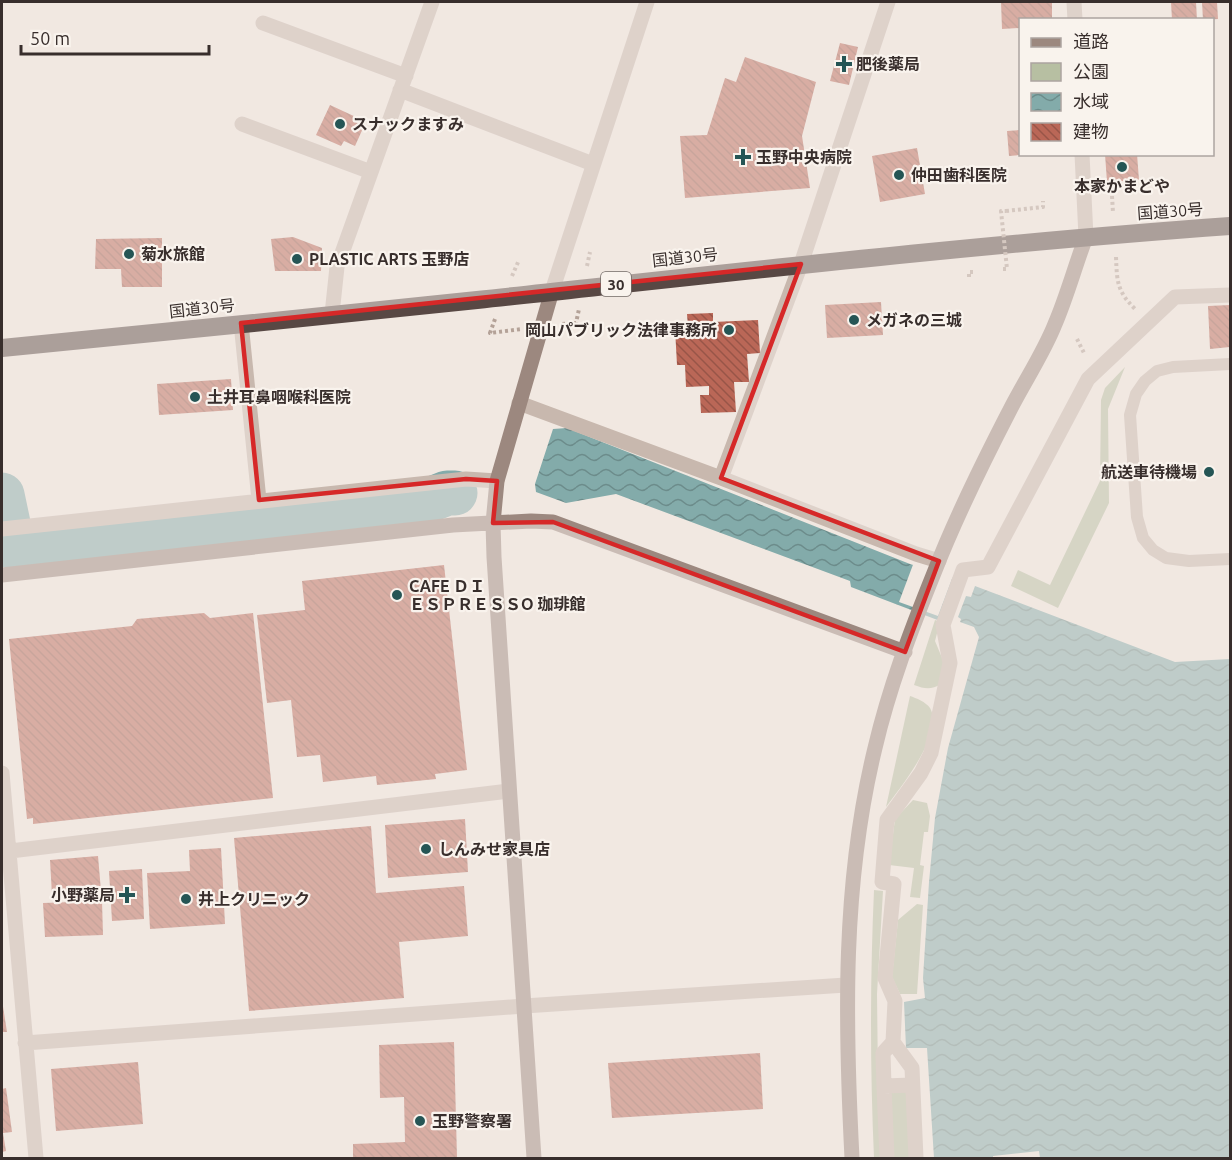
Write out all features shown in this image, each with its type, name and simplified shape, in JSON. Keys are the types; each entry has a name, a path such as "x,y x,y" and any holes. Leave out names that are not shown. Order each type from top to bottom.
{"highway":[{"name":"国道30号","path":"2,348 801,264 1230,226"}],"street":[{"path":"332,314 337,267 432,2"},
{"path":"534,1158 494,557 497,481 552,291 647,2"},
{"path":"721,478 801,264 888,2"},
{"path":"1074,2 1075,18"},
{"path":"263,23 406,75"},
{"path":"400,90 593,164"},
{"path":"242,124 371,172"},
{"path":"852,1158 846,986 852,899 863,806 885,710 937,565 976,478 1054,326 1086,237 1082,156"},
{"path":"916,1158 912,1068 893,1042 895,1000 885,978 894,884 882,882 887,820 921,773 931,753 950,663 944,625 963,570 987,567 1088,379 1175,297 1230,295"},
{"path":"241,323 259,500"},
{"path":"519,403 721,478 915,554 937,565"},
{"path":"6,528 466,479 497,481"},
{"path":"2,575 453,525 553,522 905,652"},
{"path":"2,773 5,852 36,1158"},
{"path":"5,852 509,791"},
{"path":"25,1043 524,1006 846,986"},
{"path":"887,1158 883,1053 893,1042"},
{"path":"884,1086 912,1084"}],"lane":[{"path":"1230,364 1173,367 1157,371 1140,387 1130,415 1137,517 1143,538 1152,550 1166,558 1190,561 1230,559"}],"path":[{"path":"1003,269 1007,269 1001,211 1044,207 1043,201"},
{"path":"969,277 969,272 972,272"}],"highlighted area":[{"path":"801,264 721,478 939,561 905,652 553,522 493,523 497,481 466,479 259,500 241,323"}],"green space":[{"path":"1125,367 1108,409 1109,503 1058,608 1011,586 1018,570 1050,585 1100,481 1101,400 1105,388"},
{"path":"935,620 940,622 935,641 945,665 941,684 925,688 914,685"},
{"path":"910,696 930,708 933,719 931,731 919,760 886,807"},
{"path":"913,800 927,803 930,816 928,832 924,832 920,865 924,866 920,898 910,897 914,868 889,865 895,819"},
{"path":"874,890 883,891 877,994 882,1158 874,1158 873,1125 871,1024"},
{"path":"917,904 923,905 917,994 900,994 892,977 898,920"},
{"path":"889,1090 908,1090 910,1158 892,1158"}],"water":[{"path":"567,428 910,564 964,581 948,624 851,587 850,581 616,494 566,503 536,492 535,484 553,429"},
{"path":"975,586 1175,662 1230,659 1230,1158 934,1158 927,1048 906,1048 904,1002 925,998 923,978 935,818 948,748 979,637 974,627 960,622 961,619 958,617 966,596 971,597"}],"pier":[{"path":"914,562 953,576 938,616 899,602"},
{"path":"1039,1151 1040,1158 993,1158 993,1156"}],"building":[{"path":"1001,2 1052,2 1052,18 1019,18 1019,28 1002,29"},
{"path":"1171,2 1196,2 1197,18 1172,18"},
{"path":"1202,2 1217,2 1218,19 1203,18"},
{"name":"肥後薬局","path":"840,43 858,47 849,85 830,81"},
{"path":"745,57 816,82 802,136 810,188 685,198 680,136 707,135 725,78 736,82"},
{"name":"スナックますみ","path":"330,105 358,118 355,122 364,126 355,146 344,141 341,146 316,135"},
{"path":"1019,130 1019,155 1009,156 1007,131"},
{"name":"仲田歯科医院","path":"917,148 925,194 880,202 872,156"},
{"name":"本家かまどや","path":"1105,156 1137,156 1139,180 1107,182"},
{"name":"PLASTIC ARTS 玉野店","path":"293,237 322,248 321,271 275,271 271,239"},
{"name":"菊水旅館","path":"162,238 162,287 122,287 121,269 95,269 96,239"},
{"name":"メガネの三城","path":"881,302 883,335 827,338 825,305"},
{"path":"1230,305 1230,347 1210,349 1208,306"},
{"path":"713,313 713,322 758,320 760,353 747,354 749,382 734,382 736,412 701,413 700,395 709,395 709,386 686,387 685,365 677,365 675,328 688,327 687,314"},
{"name":"土井耳鼻咽喉科医院","path":"231,379 233,410 159,415 157,384"},
{"path":"444,565 467,770 435,774 436,779 377,785 376,776 323,782 320,755 297,757 291,700 267,703 257,615 305,610 302,581"},
{"path":"204,613 210,618 253,613 273,798 33,824 33,818 27,819 9,639 132,626 137,619"},
{"name":"しんみせ家具店","path":"465,819 468,872 388,878 385,825"},
{"path":"371,826 376,893 464,886 468,936 399,942 404,998 249,1011 234,838"},
{"name":"井上クリニック","path":"221,848 225,924 150,929 147,873 190,871 189,850"},
{"path":"98,856 101,891 52,895 50,860"},
{"name":"小野薬局","path":"142,869 144,919 112,921 109,871"},
{"path":"102,901 103,935 45,937 43,903"},
{"path":"2,1000 7,1032 2,1032"},
{"path":"454,1042 457,1158 353,1158 353,1144 405,1142 404,1097 380,1098 379,1045"},
{"path":"760,1053 763,1109 612,1118 608,1063"},
{"path":"138,1062 143,1124 56,1131 51,1069"},
{"path":"6,1088 12,1132 3,1133 6,1151 2,1152 2,1089"}],"waterway":[{"path":"2,495 13,547 432,499 447,493 455,493"}],"place":[{"name":"肥後薬局","path":"844,64"},
{"name":"スナックますみ","path":"340,124"},
{"name":"玉野中央病院","path":"743,157"},
{"name":"本家かまどや","path":"1122,167"},
{"name":"仲田歯科医院","path":"899,175"},
{"name":"菊水旅館","path":"129,254"},
{"name":"PLASTIC ARTS 玉野店","path":"297,259"},
{"name":"メガネの三城","path":"854,320"},
{"name":"岡山パブリック法律事務所","path":"729,330"},
{"name":"土井耳鼻咽喉科医院","path":"195,397"},
{"name":"航送車待機場","path":"1209,472"},
{"name":"CAFE ＤＩ ＥＳＰＲＥＳＳO 珈琲館","path":"397,595"},
{"name":"しんみせ家具店","path":"426,849"},
{"name":"小野薬局","path":"127,895"},
{"name":"井上クリニック","path":"186,899"},
{"name":"玉野警察署","path":"420,1121"}]}
